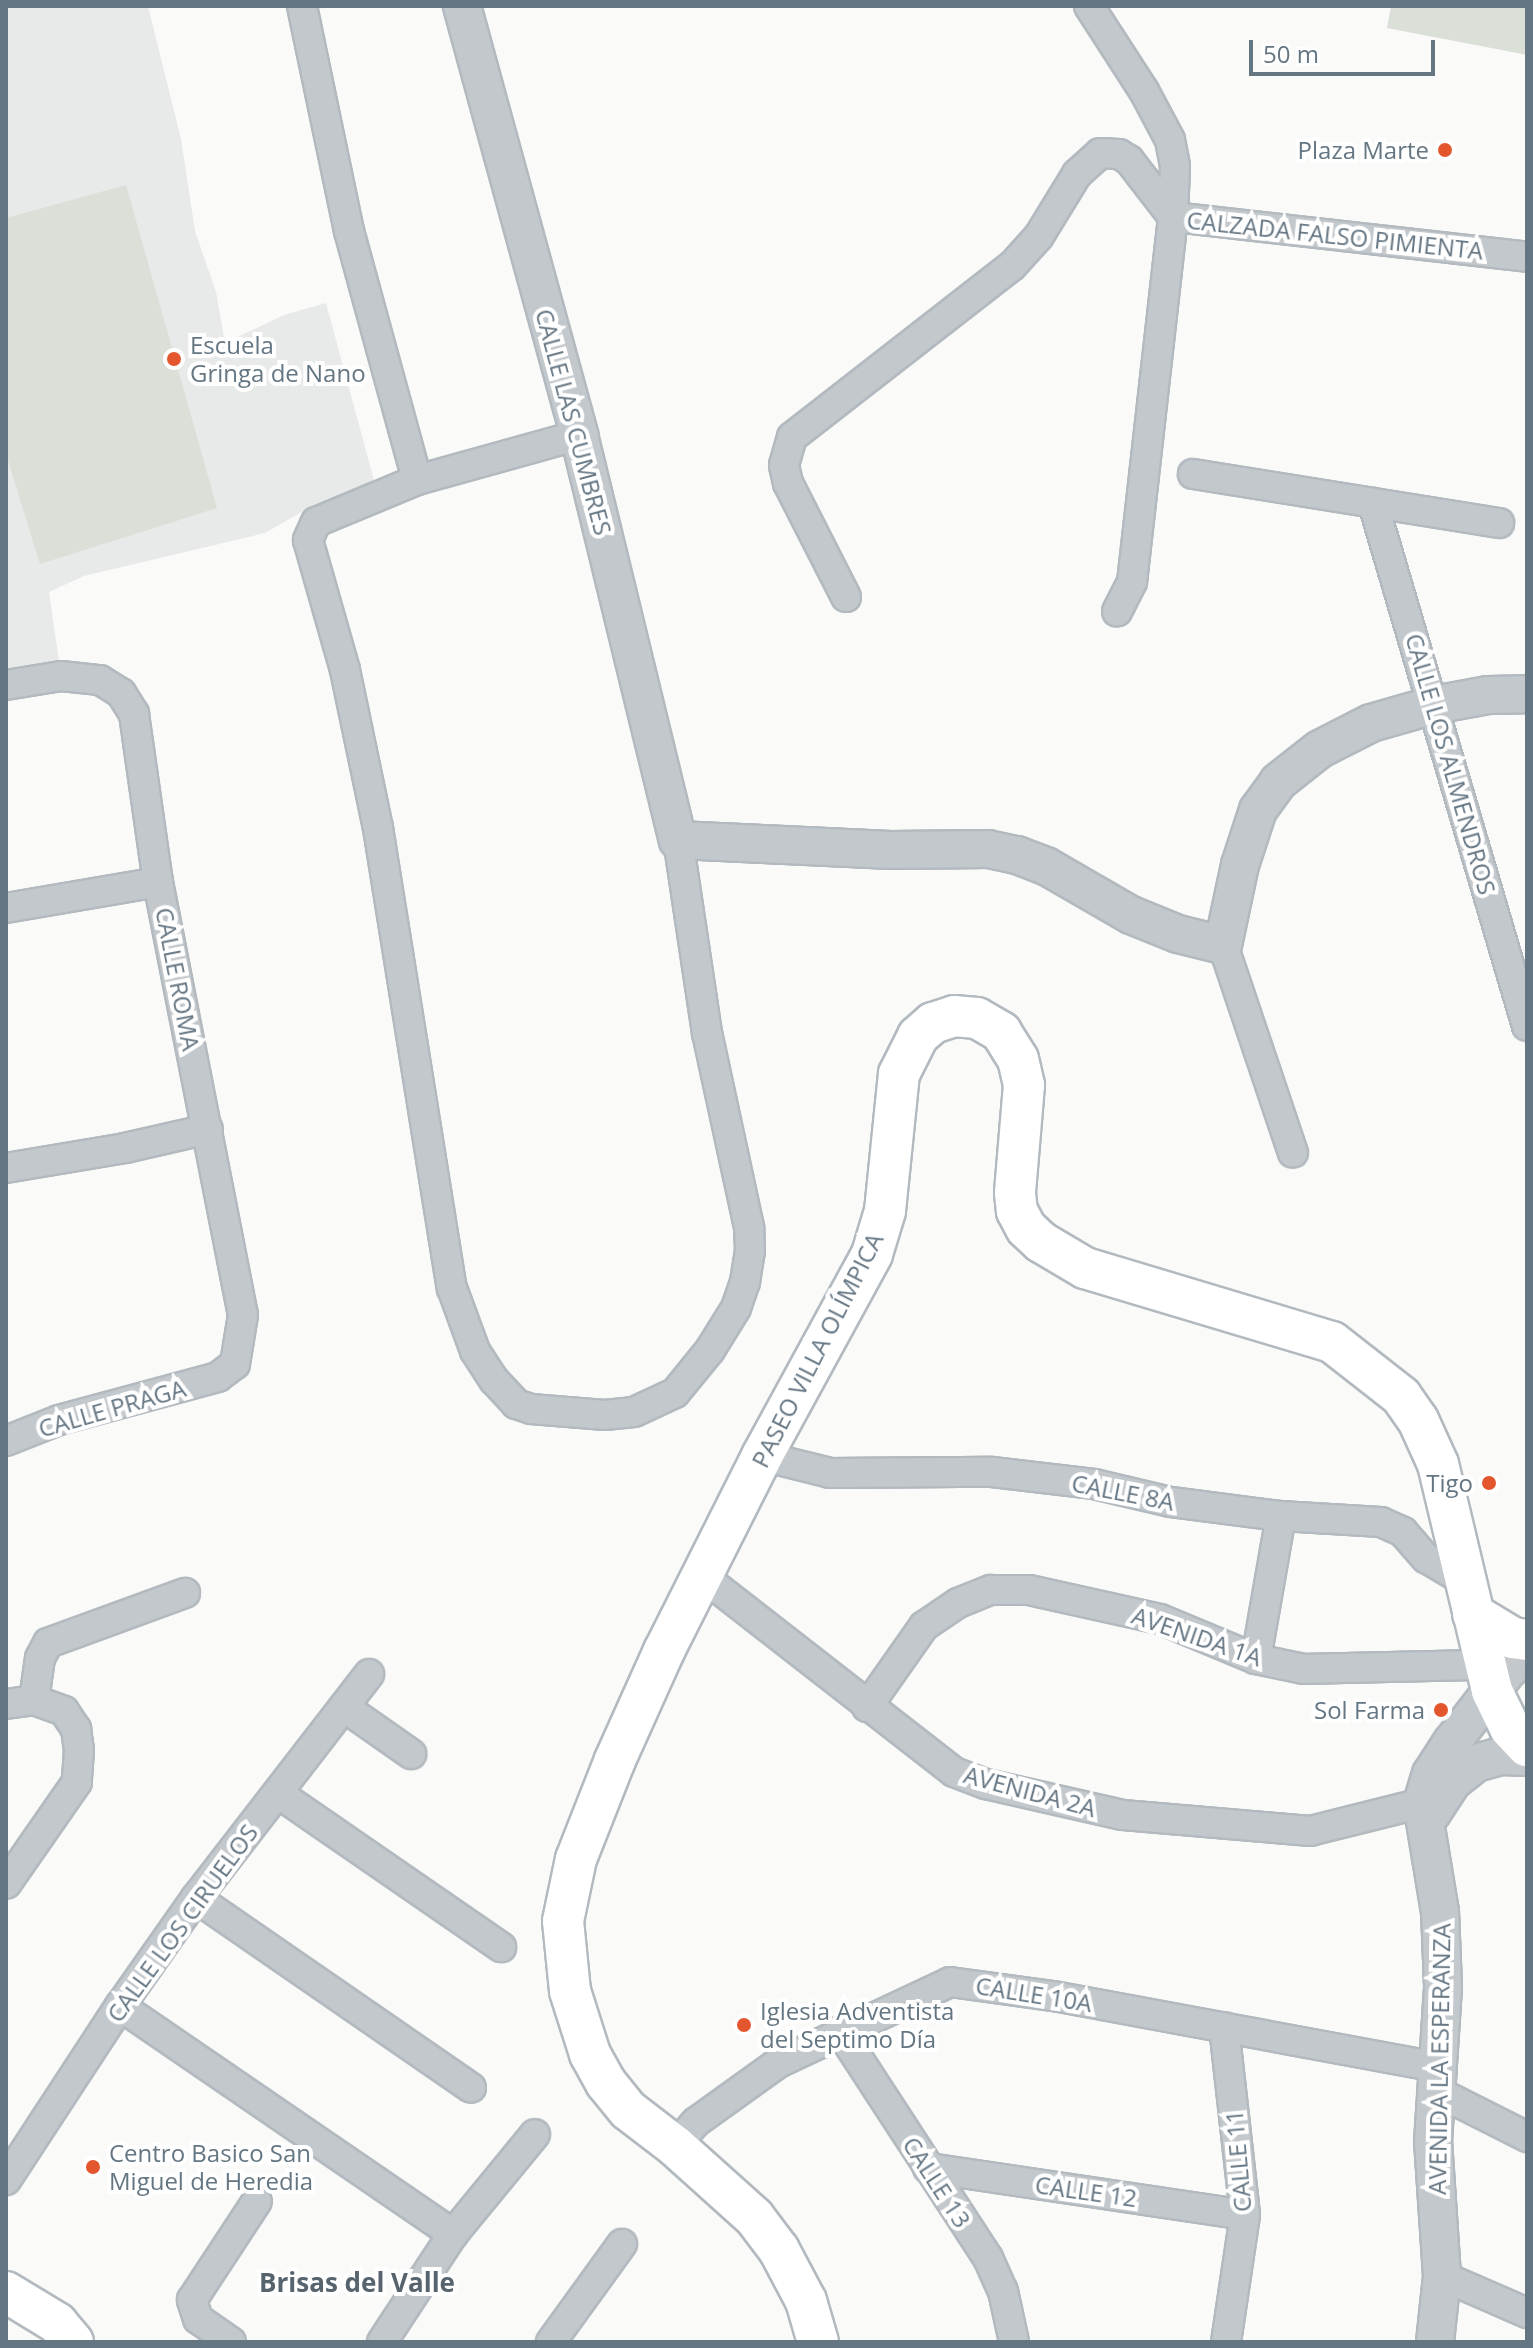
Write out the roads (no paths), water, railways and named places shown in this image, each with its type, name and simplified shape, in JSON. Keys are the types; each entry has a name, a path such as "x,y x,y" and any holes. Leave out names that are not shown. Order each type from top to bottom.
{"main road":[{"name":"PASEO VILLA OLÍMPICA","path":"818,2342 806,2301 779,2250 754,2217 675,2146 628,2110 606,2083 590,2054 570,1991 563,1921 576,1859 615,1760 701,1575 876,1243 885,1211 899,1074 918,1036 933,1023 954,1016 977,1018 1001,1032 1018,1059 1024,1085 1015,1193 1017,1211 1026,1228 1056,1254 1085,1268 1332,1342 1401,1396 1418,1420 1438,1464 1488,1678 1510,1728 1527,1746"},
{"path":"1469,1598 1513,1638 1527,1640"},
{"path":"6,2292 57,2323 73,2342"}],"street":[{"path":"302,6 349,231 417,480"},
{"name":"CALLE LAS CUMBRES","path":"462,6 579,435 678,840"},
{"path":"1089,6 1144,91 1170,140 1175,166 1173,217 1132,582 1117,611"},
{"name":"CALZADA FALSO PIMIENTA","path":"846,597 788,483 784,465 792,437 1012,266 1039,236 1077,174 1100,153 1119,154 1129,160 1173,217 1527,257"},
{"path":"579,435 417,480 316,522 308,540 345,670 378,828 452,1288 475,1351 494,1380 516,1404 531,1409 605,1415 634,1412 675,1393 710,1350 736,1308 745,1282 750,1251 749,1227 707,1033 678,840 891,850 988,849 1046,866 1131,915 1178,934 1223,945"},
{"path":"1193,474 1499,523"},
{"name":"CALLE LOS ALMENDROS","path":"1373,503 1527,1026"},
{"name":"CALLE ROMA","path":"6,685 61,676 100,680 121,693 134,714 158,882 243,1315 235,1364 218,1377"},
{"path":"1293,1153 1223,945 1240,865 1258,810 1278,782 1320,749 1371,723 1434,705 1488,695 1527,694"},
{"path":"6,908 158,882"},
{"path":"6,1168 125,1148 208,1129"},
{"name":"CALLE PRAGA","path":"6,1441 59,1420 218,1377"},
{"name":"CALLE 8A","path":"762,1456 830,1473 992,1472 1065,1481 1171,1502 1281,1516 1381,1522 1403,1532 1469,1598"},
{"path":"1256,1659 1281,1516"},
{"name":"AVENIDA 2A","path":"701,1575 954,1772 986,1784 1123,1815 1310,1831 1424,1814"},
{"name":"AVENIDA 1A","path":"867,1707 924,1626 958,1603 991,1590 1029,1590 1160,1619 1256,1659 1304,1669 1488,1678"},
{"path":"34,1700 40,1658 48,1643 185,1593"},
{"path":"1424,1814 1431,1774 1488,1678 1527,1654"},
{"name":"CALLE LOS CIRUELOS","path":"6,2180 120,2006 196,1898 369,1674"},
{"path":"6,1704 34,1700 64,1711 76,1729 77,1782 6,1884"},
{"path":"344,1707 411,1754"},
{"path":"1424,1814 1453,1781 1476,1763 1501,1756 1527,1757"},
{"path":"279,1794 501,1947"},
{"name":"AVENIDA LA ESPERANZA","path":"1424,1814 1440,1912 1443,1986 1433,2142 1442,2276 1435,2342"},
{"path":"196,1898 471,2088"},
{"name":"CALLE 10A","path":"675,2146 696,2122 778,2063 941,1984 960,1981 1224,2027 1436,2079 1527,2137"},
{"path":"120,2006 453,2234"},
{"name":"CALLE 11","path":"1224,2027 1245,2215 1226,2342"},
{"name":"CALLE 13","path":"840,2031 988,2258 1003,2291 1014,2342"},
{"path":"382,2342 453,2234 535,2134"},
{"name":"CALLE 12","path":"928,2168 1245,2215"},
{"path":"231,2342 198,2319 192,2300 257,2201"},
{"path":"551,2342 622,2244"},
{"path":"1442,2276 1527,2313"}],"place":[{"name":"Plaza Marte","path":"1445,150"},
{"name":"Escuela Gringa de Nano","path":"174,359"},
{"name":"Tigo","path":"1489,1483"},
{"name":"Sol Farma","path":"1441,1710"},
{"name":"Iglesia Adventista del Septimo Día","path":"744,2025"},
{"name":"Centro Basico San Miguel de Heredia","path":"93,2167"}],"district":[{"name":"Brisas del Valle","path":"357,2283"}]}
